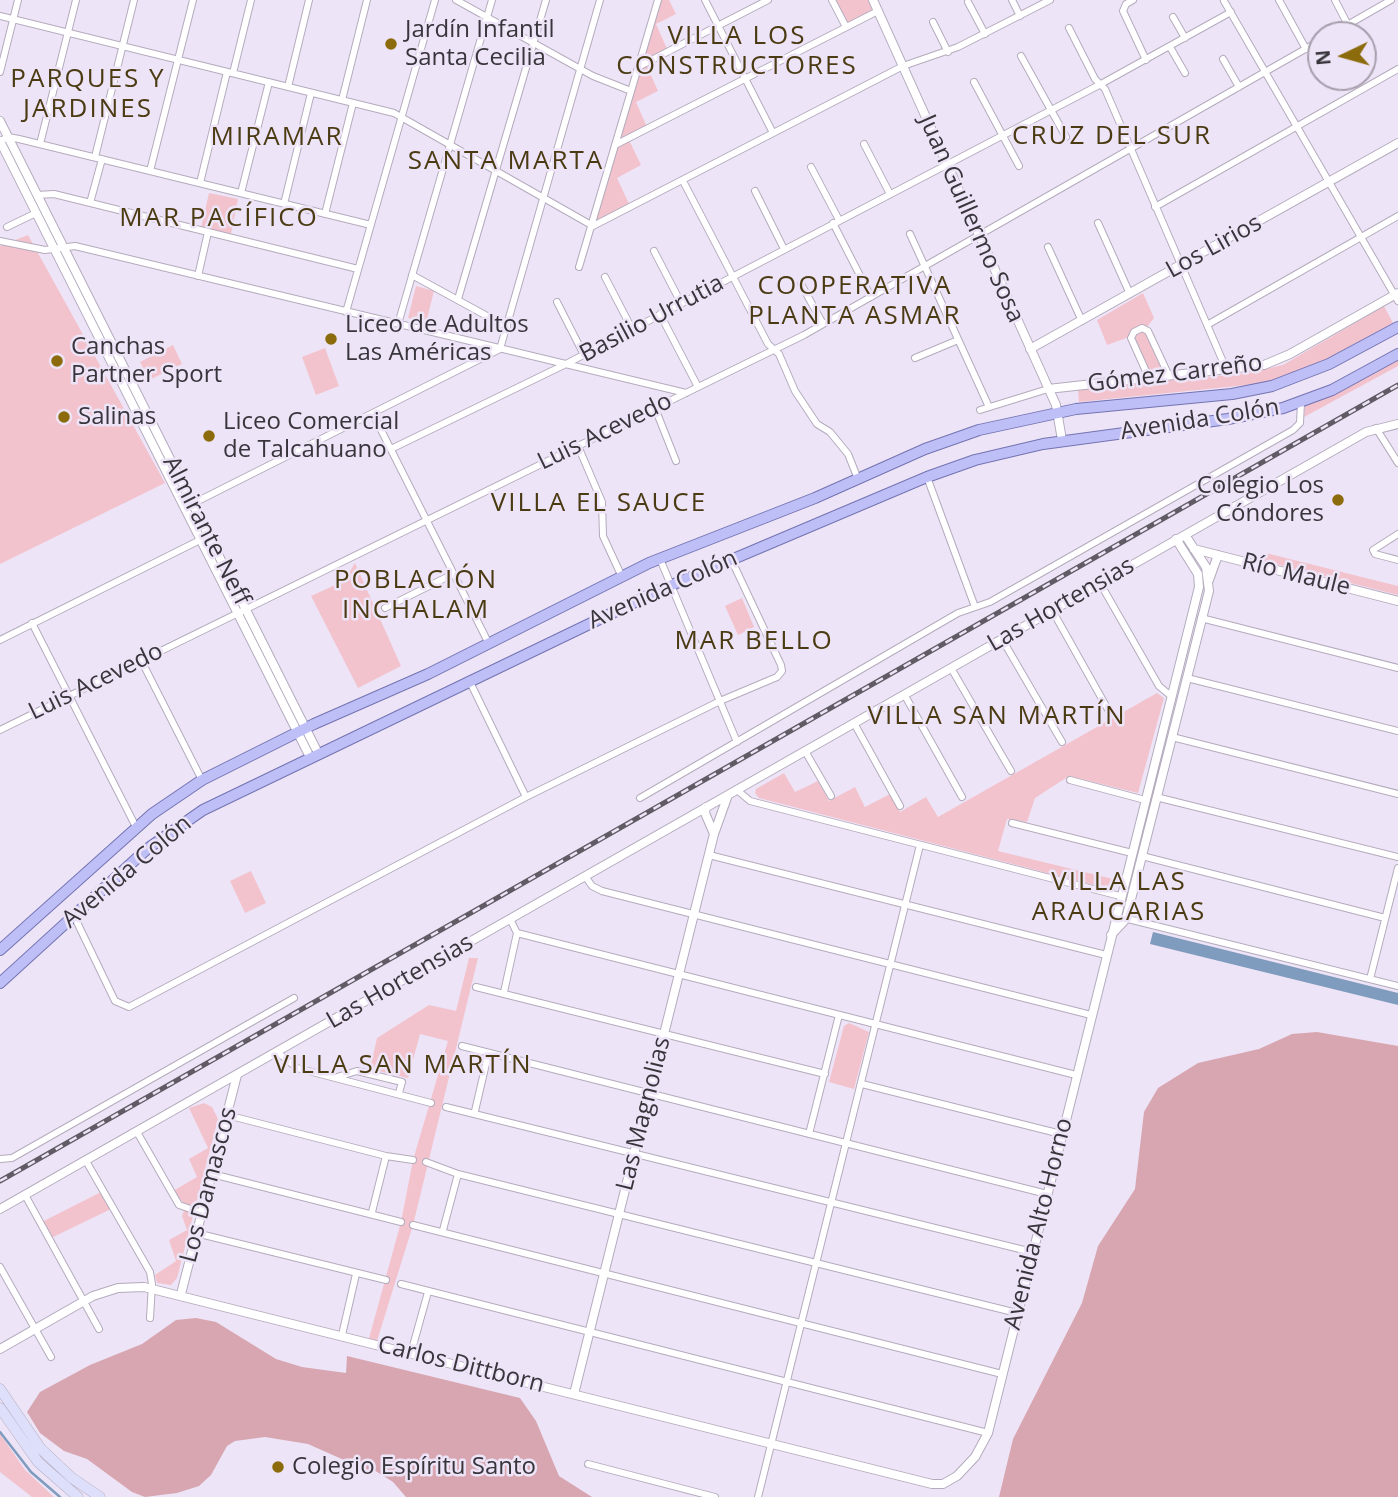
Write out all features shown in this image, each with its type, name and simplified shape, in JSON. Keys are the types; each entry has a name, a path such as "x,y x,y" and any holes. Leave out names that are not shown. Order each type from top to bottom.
{"main road":[{"name":"Avenida Colón","path":"1,948 136,827 202,780 301,730 489,644 660,559 959,437 1058,412 1232,394 1272,386 1315,371 1398,327"},
{"name":"Avenida Colón","path":"0,983 148,849 187,820 314,755 671,584 927,477 1000,453 1062,440 1228,419 1301,402 1344,384 1398,354"},
{"path":"0,1389 50,1475 79,1497"},
{"path":"0,1408 33,1448 100,1497"}],"street":[{"path":"0,72 18,0"},
{"path":"40,144 76,0"},
{"path":"90,203 134,0"},
{"path":"150,171 193,0"},
{"path":"200,183 251,0"},
{"path":"288,87 309,0"},
{"path":"342,100 367,0"},
{"path":"346,312 435,0"},
{"path":"456,0 580,69 631,91"},
{"path":"398,324 492,0"},
{"path":"458,299 545,0"},
{"path":"189,506 500,349 600,0"},
{"path":"579,267 658,0"},
{"path":"705,0 773,133"},
{"path":"638,67 768,0"},
{"path":"832,0 846,27"},
{"name":"Juan Guillermo Sosa","path":"873,0 1058,412 1062,440"},
{"path":"1012,0 1020,16"},
{"path":"0,16 388,112 591,226 599,225 903,66 948,51 1050,0"},
{"path":"1133,0 1126,4 1123,11 1146,60"},
{"path":"1279,0 1306,49"},
{"path":"1335,0 1346,21"},
{"path":"1353,21 1391,0"},
{"path":"1224,1 1397,297"},
{"path":"968,2 985,34"},
{"path":"615,145 878,11"},
{"name":"Basilio Urrutia","path":"391,449 584,355 1101,85 1231,12"},
{"path":"1173,17 1185,38"},
{"path":"933,22 948,51"},
{"path":"1069,28 1101,85 1131,148 1227,371"},
{"path":"1170,47 1185,73"},
{"name":"Luis Acevedo","path":"0,730 241,609 775,350 1306,49"},
{"path":"1021,56 1066,138"},
{"path":"1223,59 1239,87"},
{"path":"1155,207 1398,69"},
{"path":"242,193 269,82"},
{"path":"974,82 1019,166"},
{"path":"284,204 311,93"},
{"path":"326,214 353,103"},
{"name":"Almirante Neff","path":"0,121 4,160 58,247"},
{"path":"3,140 40,144 371,225"},
{"name":"Almirante Neff","path":"3,140 37,195 58,247 314,755"},
{"name":"Los Lirios","path":"1030,349 1398,143"},
{"path":"864,144 890,194"},
{"path":"811,167 872,297"},
{"path":"682,181 768,344 775,350 810,415 830,432 848,454 858,479"},
{"path":"755,191 784,249"},
{"path":"37,195 50,194 90,203 358,269"},
{"path":"7,227 36,213"},
{"path":"1207,324 1398,216"},
{"path":"1098,223 1130,294"},
{"path":"198,276 208,232"},
{"path":"910,234 989,407"},
{"path":"0,242 75,246 686,393"},
{"path":"1048,247 1082,321"},
{"path":"654,251 681,303"},
{"path":"412,275 507,327"},
{"path":"605,277 632,329"},
{"path":"801,284 823,324"},
{"name":"Gómez Carreño","path":"980,410 1048,389 1255,367 1281,359 1397,297"},
{"path":"557,302 584,355"},
{"path":"660,314 698,387"},
{"path":"1149,378 1132,341 1132,334 1138,330 1148,331 1169,376"},
{"path":"915,358 958,340"},
{"path":"640,798 958,613 990,602 1293,430 1300,423 1301,402"},
{"path":"655,408 676,461"},
{"path":"373,414 489,644"},
{"name":"Las Hortensias","path":"0,1209 1181,537 1376,428 1398,425"},
{"path":"1376,428 1395,451 1398,463"},
{"path":"578,446 602,502 603,536 622,577"},
{"path":"927,477 975,607"},
{"path":"1398,534 1373,550 1375,554 1398,560"},
{"path":"0,640 205,537"},
{"path":"1181,537 1194,549 1209,580"},
{"name":"Avenida Alto Horno","path":"932,1484 947,1482 963,1471 980,1449 988,1433 1200,581 1181,537"},
{"name":"Río Maule","path":"1194,549 1398,601"},
{"name":"Avenida Alto Horno","path":"1111,935 1126,919 1202,618 1209,580 1218,555"},
{"path":"660,559 737,742"},
{"path":"74,916 115,1001 122,1007 134,1005 526,797 720,701 777,677 782,671 731,559"},
{"path":"385,608 453,574"},
{"path":"1100,583 1159,686 1171,696"},
{"path":"1052,610 1110,713"},
{"path":"1192,616 1398,668"},
{"path":"32,623 136,827"},
{"path":"1002,639 1062,742"},
{"path":"141,660 202,780"},
{"path":"951,668 1011,771"},
{"path":"1187,678 1398,731"},
{"path":"469,680 526,797"},
{"path":"904,694 962,797"},
{"path":"854,723 900,806"},
{"path":"1172,737 1398,794"},
{"path":"805,751 831,796"},
{"path":"1070,780 1145,800"},
{"path":"737,790 747,800 1121,896"},
{"path":"714,834 708,818 710,805 721,813 728,795"},
{"path":"1156,797 1398,857"},
{"name":"Las Hortensias","path":"691,817 708,818 721,813"},
{"name":"Las Magnolias","path":"574,1394 721,813"},
{"path":"1012,823 1132,853"},
{"path":"758,1497 920,845"},
{"path":"709,855 1106,955"},
{"path":"1142,856 1385,918"},
{"path":"1370,979 1398,868"},
{"path":"585,876 598,890 1091,1015"},
{"path":"1115,916 1398,986"},
{"path":"504,992 517,933 510,919"},
{"path":"517,933 1076,1075"},
{"path":"475,987 504,992 825,1074"},
{"path":"0,1159 9,1160 22,1153 294,998"},
{"path":"809,1134 839,1015"},
{"path":"462,1046 488,1055 1047,1194"},
{"path":"277,1052 292,1066 431,1103"},
{"path":"475,1111 488,1055"},
{"path":"333,1078 357,1071 402,1082 399,1093"},
{"name":"Los Damascos","path":"181,1294 237,1075"},
{"path":"862,1084 1062,1133"},
{"path":"446,1107 475,1111 1032,1252"},
{"path":"227,1115 386,1156 413,1160"},
{"path":"137,1132 177,1204 202,1213"},
{"path":"372,1212 386,1156"},
{"path":"86,1161 150,1272 150,1318"},
{"path":"426,1163 458,1174 620,1212 1017,1313"},
{"path":"212,1174 372,1212 401,1222"},
{"path":"443,1230 458,1174"},
{"path":"25,1195 99,1329"},
{"path":"413,1225 443,1230 1002,1374"},
{"path":"196,1233 386,1280"},
{"path":"0,1267 51,1357"},
{"path":"342,1335 356,1274"},
{"path":"401,1284 988,1433"},
{"name":"Carlos Dittborn","path":"0,1349 84,1300 118,1288 152,1288 932,1484"},
{"path":"411,1353 428,1292"},
{"path":"588,1464 715,1497"}],"shaded area":[{"path":"659,0 669,0 676,14 656,24 668,51 640,65"},
{"path":"834,0 871,0 876,10 846,24"},
{"path":"646,64 658,91 636,102 647,127 617,143 639,68"},
{"path":"629,140 641,165 617,178 630,206 595,224 616,147"},
{"path":"209,193 238,199 231,234 201,228"},
{"name":"Salinas","path":"28,235 165,483 0,564 0,246"},
{"path":"416,286 434,291 426,323 408,318"},
{"path":"1143,293 1154,318 1144,331 1161,368 1149,370 1132,336 1107,345 1097,320"},
{"path":"1384,306 1393,323 1312,367 1267,383 1079,402 1078,389 1248,373 1283,365"},
{"path":"173,345 182,364 149,380 140,362"},
{"path":"325,348 339,386 316,395 302,357"},
{"path":"1398,358 1398,366 1304,417 1305,405"},
{"path":"1266,553 1398,586 1398,595 1264,561"},
{"path":"355,563 401,666 358,688 311,596 344,581"},
{"path":"742,598 754,627 738,635 725,606"},
{"path":"1157,693 1164,698 1138,793 1069,776 1035,798 1027,822 1007,819 998,851 1113,879 1109,889 759,798 755,793 756,789 784,773 795,792 818,781 829,801 855,787 865,807 890,794 900,812 926,797 938,817"},
{"path":"251,871 266,903 245,913 230,881"},
{"path":"469,958 478,958 413,1225 376,1344 368,1342 401,1222 413,1160 448,1041 420,1034 408,1078 370,1069 377,1038 429,1005 456,1011"},
{"path":"849,1023 869,1032 854,1089 829,1082 844,1026"},
{"path":"1317,1032 1398,1046 1398,1497 999,1497 1013,1439 1082,1303 1098,1246 1135,1189 1144,1112 1158,1088 1198,1063 1259,1049 1292,1034"},
{"path":"204,1103 212,1107 218,1119 177,1278 171,1285 157,1283 155,1275 176,1261 169,1240 187,1230 182,1216 184,1210 192,1212 173,1191 197,1177 189,1159 208,1148 189,1108"},
{"path":"101,1192 111,1209 47,1240 38,1224"},
{"path":"196,1318 216,1322 276,1359 302,1367 346,1373 347,1356 520,1398 536,1421 559,1476 592,1497 406,1497 393,1482 374,1470 341,1468 344,1460 308,1444 265,1437 235,1441 227,1446 211,1475 199,1486 177,1493 145,1497 132,1492 87,1459 64,1451 40,1433 27,1412 40,1392 90,1365 142,1344 176,1320"},
{"path":"0,1434 25,1470 54,1497 32,1497 0,1472"}],"water":[{"path":"1153,932 1398,993 1398,1005 1150,944"}],"waterway":[{"path":"0,1432 31,1472 60,1497"}],"railway":[{"path":"0,1181 1398,385"}],"place":[{"name":"Jardín Infantil Santa Cecilia","path":"391,44"},
{"name":"Liceo de Adultos Las Américas","path":"331,339"},
{"name":"Canchas Partner Sport","path":"57,361"},
{"name":"Salinas","path":"64,417"},
{"name":"Liceo Comercial de Talcahuano","path":"209,436"},
{"name":"Colegio Los Cóndores","path":"1338,500"},
{"name":"Colegio Espíritu Santo","path":"278,1467"}],"district":[{"name":"VILLA LOS CONSTRUCTORES","path":"737,52"},
{"name":"PARQUES Y JARDINES","path":"88,95"},
{"name":"CRUZ DEL SUR","path":"1112,137"},
{"name":"MIRAMAR","path":"277,138"},
{"name":"SANTA MARTA","path":"506,162"},
{"name":"MAR PACÍFICO","path":"219,219"},
{"name":"COOPERATIVA PLANTA ASMAR","path":"855,302"},
{"name":"VILLA EL SAUCE","path":"599,504"},
{"name":"POBLACIÓN INCHALAM","path":"416,596"},
{"name":"MAR BELLO","path":"754,642"},
{"name":"VILLA SAN MARTÍN","path":"997,717"},
{"name":"VILLA LAS ARAUCARIAS","path":"1119,898"},
{"name":"VILLA SAN MARTÍN","path":"403,1066"}]}
